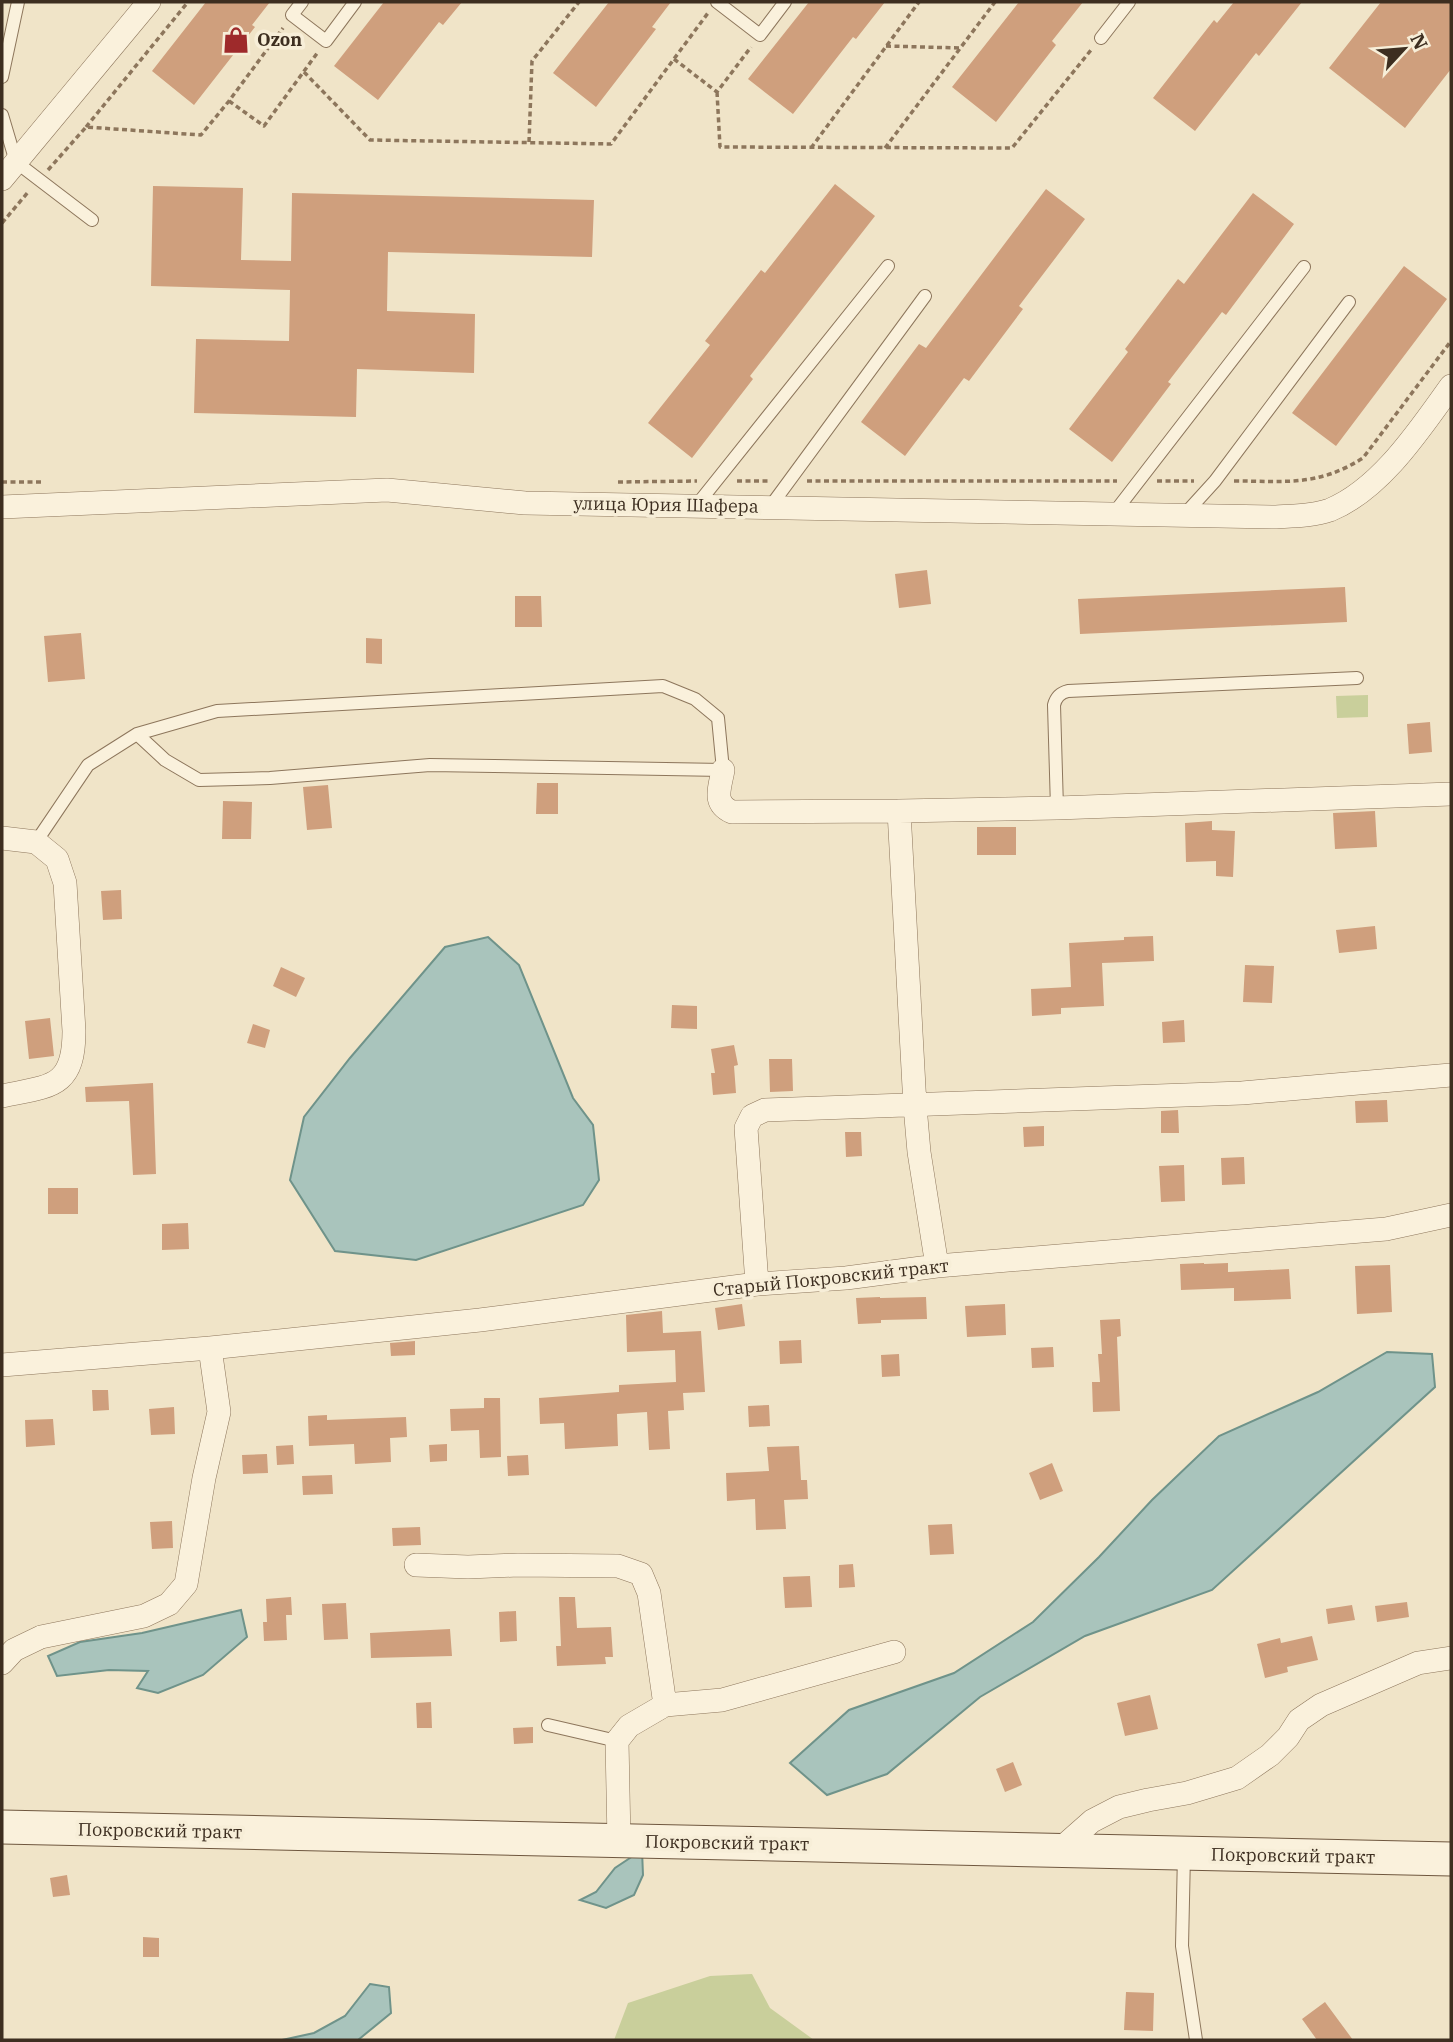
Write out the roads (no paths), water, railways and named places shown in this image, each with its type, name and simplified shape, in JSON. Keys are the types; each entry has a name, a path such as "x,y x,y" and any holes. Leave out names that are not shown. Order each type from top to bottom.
{"main road":[{"name":"Покровский тракт","path":"2,1827 1451,1860"}],"street":[{"path":"9,170 149,2"},
{"name":"улица Юрия Шафера","path":"2,507 387,490 525,503 1276,517 1307,515 1330,510 1374,482 1414,437 1451,386"},
{"path":"723,770 718,799 723,808 732,812 1057,808 1451,794"},
{"path":"898,811 919,1152 937,1266"},
{"path":"2,838 36,842 57,859 65,883 74,1052 69,1068 62,1078 51,1085 2,1096"},
{"path":"757,1284 746,1128 752,1116 765,1110 1242,1093 1451,1075"},
{"name":"Старый Покровский тракт","path":"2,1365 210,1348 480,1320 757,1284 846,1278 937,1266 1386,1229 1451,1215"},
{"path":"2,1663 14,1650 41,1637 144,1616 169,1604 187,1584 204,1478 219,1412 210,1348"},
{"path":"416,1565 618,1566 641,1574 649,1593 665,1705"},
{"path":"619,1841 617,1741 629,1726 665,1705 722,1700 894,1652"},
{"path":"1058,1851 1093,1821 1119,1807 1186,1793 1237,1778 1270,1755 1288,1737 1299,1720 1321,1705 1418,1663 1451,1658"}],"lane":[{"path":"2,77 18,2"},
{"path":"302,2 292,15 326,41 355,2"},
{"path":"717,2 760,35 785,2"},
{"path":"1101,38 1129,2"},
{"path":"2,115 9,170 39,180 92,220"},
{"path":"696,506 888,266"},
{"path":"1114,513 1304,267"},
{"path":"771,507 925,296"},
{"path":"1184,515 1215,481 1349,302"},
{"path":"1057,808 1054,705 1056,698 1065,691 1357,678"},
{"path":"36,842 88,765 138,734 217,711 663,686 695,699 718,718 723,770 429,765 270,778 199,780 165,761 138,734"},
{"path":"548,1725 617,1741"},
{"path":"1184,1854 1182,1946 1196,2040"}],"water":[{"path":"488,937 519,965 573,1098 593,1125 599,1180 583,1205 416,1260 335,1251 290,1180 304,1117 350,1058 445,947"},
{"path":"1387,1352 1432,1354 1435,1387 1212,1590 1085,1636 980,1697 887,1774 827,1795 790,1763 849,1710 954,1673 1033,1622 1152,1500 1219,1436 1318,1392"},
{"path":"241,1610 247,1637 203,1675 158,1693 137,1688 148,1671 109,1670 57,1676 48,1656 80,1642 142,1633"},
{"path":"642,1850 643,1875 634,1895 606,1908 580,1900 596,1892 615,1868"},
{"path":"370,1984 389,1987 391,2013 358,2040 282,2040 314,2033 345,2016"}],"place":[{"name":"Ozon","path":"236,40"}]}
